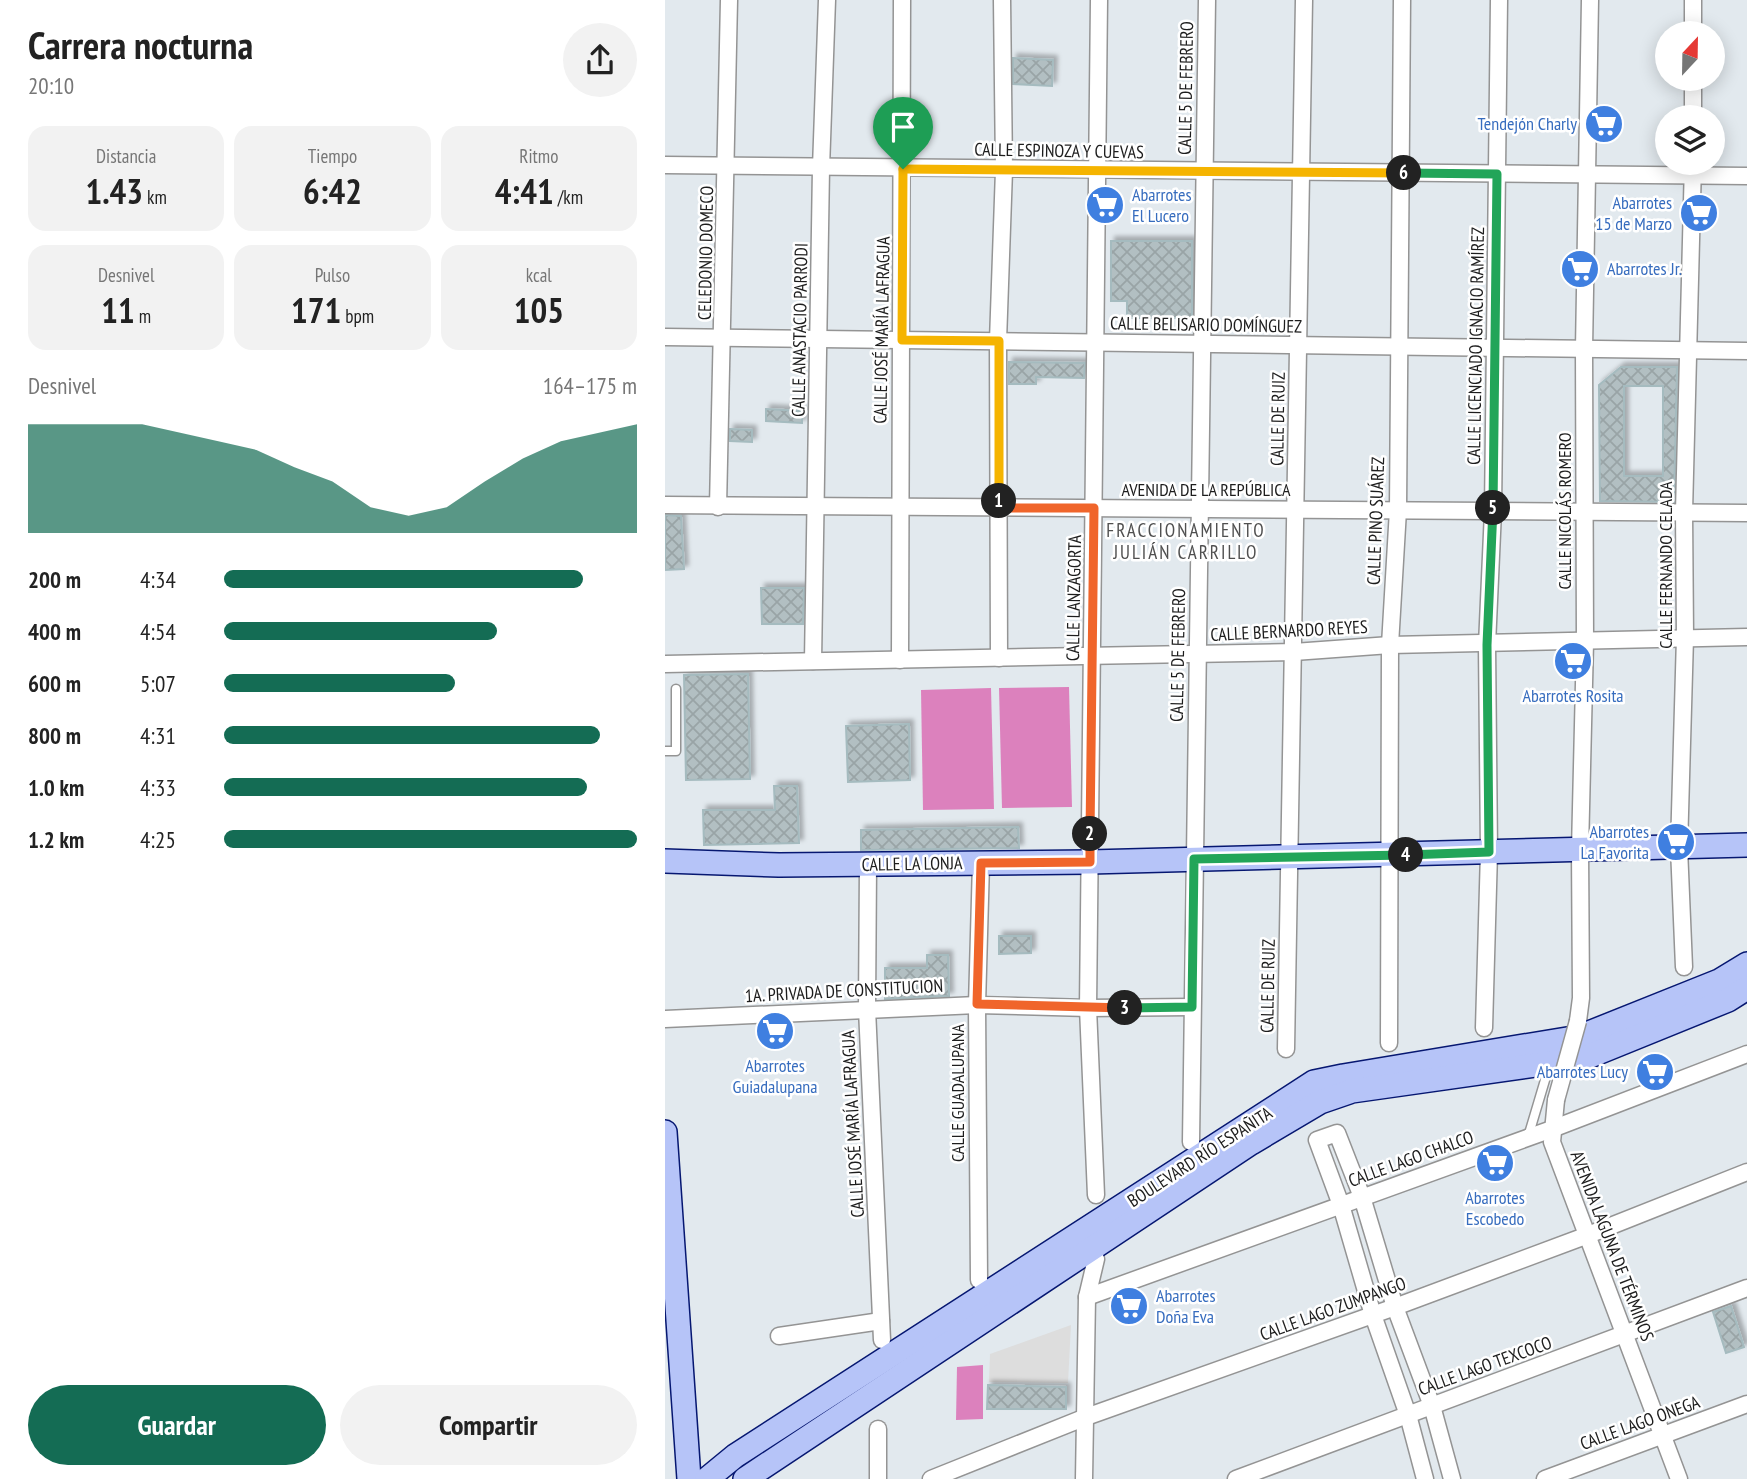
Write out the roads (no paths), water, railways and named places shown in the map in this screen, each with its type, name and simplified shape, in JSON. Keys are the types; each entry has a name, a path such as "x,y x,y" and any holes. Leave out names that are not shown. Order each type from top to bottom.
{"main road":[{"name":"CALLE LA LONJA","path":"665,861 779,865 1090,862 1747,845"},
{"name":"BOULEVARD RÍO ESPAÑITA","path":"707,1479 735,1457 1314,1082 1579,1037 1719,981 1747,964"},
{"name":"BOULEVARD RÍO ESPAÑITA","path":"745,1479 1251,1143 1320,1102 1352,1091 1585,1058 1728,1000 1747,988"},
{"path":"665,1132 689,1479"}],"street":[{"name":"CELEDONIO DOMECO","path":"718,507 724,338 729,0"},
{"name":"CALLE ANASTACIO PARRODI","path":"813,661 821,168 827,0"},
{"name":"CALLE JOSÉ MARÍA LAFRAGUA","path":"900,660 902,0"},
{"path":"999,658 999,341 1004,170 1002,0"},
{"name":"CALLE LANZAGORTA","path":"1096,1195 1088,1008 1100,0"},
{"name":"CALLE 5 DE FEBRERO","path":"1191,1142 1207,0"},
{"name":"CALLE DE RUIZ","path":"1286,1049 1304,0"},
{"name":"CALLE PINO SUÁREZ","path":"1389,1044 1390,645 1398,510 1402,0"},
{"name":"CALLE LICENCIADO IGNACIO RAMÍREZ","path":"1485,1028 1489,852 1487,645 1493,511 1499,0"},
{"name":"CALLE NICOLÁS ROMERO","path":"1578,1021 1581,998 1580,850 1585,642 1584,349 1590,0"},
{"path":"1693,0 1693,21"},
{"name":"CALLE ESPINOZA Y CUEVAS","path":"665,165 1588,175 1655,171"},
{"name":"CALLE ESPINOZA Y CUEVAS","path":"1725,173 1747,176"},
{"name":"CALLE FERNANDO CELADA","path":"1684,968 1679,848 1685,637 1687,350 1693,175"},
{"name":"CALLE BELISARIO DOMÍNGUEZ","path":"665,337 1747,351"},
{"name":"AVENIDA DE LA REPÚBLICA","path":"665,506 1747,513"},
{"name":"CALLE BERNARDO REYES","path":"665,664 1294,652 1390,645 1487,645 1747,637"},
{"name":"CALLE GUADALUPANA","path":"979,1280 977,1004 981,863"},
{"name":"CALLE JOSÉ MARÍA LAFRAGUA","path":"868,865 867,1009 882,1340"},
{"name":"1A. PRIVADA DE CONSTITUCION","path":"665,1019 977,1004 1088,1008 1192,1007"},
{"name":"AVENIDA LAGUNA DE TÉRMINOS","path":"1578,1021 1556,1100 1552,1142 1679,1479"},
{"name":"CALLE LAGO CHALCO","path":"1087,1297 1552,1129 1747,1054"},
{"path":"1425,1479 1408,1415 1373,1315 1341,1205 1317,1140 1337,1133 1362,1197 1395,1307 1432,1406 1452,1479"},
{"name":"CALLE LAGO ZUMPANGO","path":"931,1479 1086,1417 1395,1307 1747,1172"},
{"path":"1084,1479 1087,1297 1096,1259"},
{"name":"CALLE LAGO TEXCOCO","path":"1236,1479 1747,1288"},
{"path":"779,1336 881,1321"},
{"name":"CALLE LAGO ONEGA","path":"1545,1479 1747,1404"},
{"path":"878,1429 878,1479"}],"lane":[{"path":"665,751 676,751 676,689"},
{"path":"1528,1137 1548,1070"}],"place":[{"name":"Tendejón Charly","path":"1604,124"},
{"name":"Abarrotes El Lucero","path":"1105,205"},
{"name":"Abarrotes 15 de Marzo","path":"1699,213"},
{"name":"Abarrotes Jr.","path":"1580,269"},
{"name":"Abarrotes Rosita","path":"1573,661"},
{"name":"Abarrotes La Favorita","path":"1676,842"},
{"name":"Abarrotes Guiadalupana","path":"775,1031"},
{"name":"Abarrotes Lucy","path":"1655,1072"},
{"name":"Abarrotes Escobedo","path":"1495,1163"},
{"name":"Abarrotes Doña Eva","path":"1129,1306"}],"district":[{"name":"FRACCIONAMIENTO JULIÁN CARRILLO","path":"1186,541"}]}
